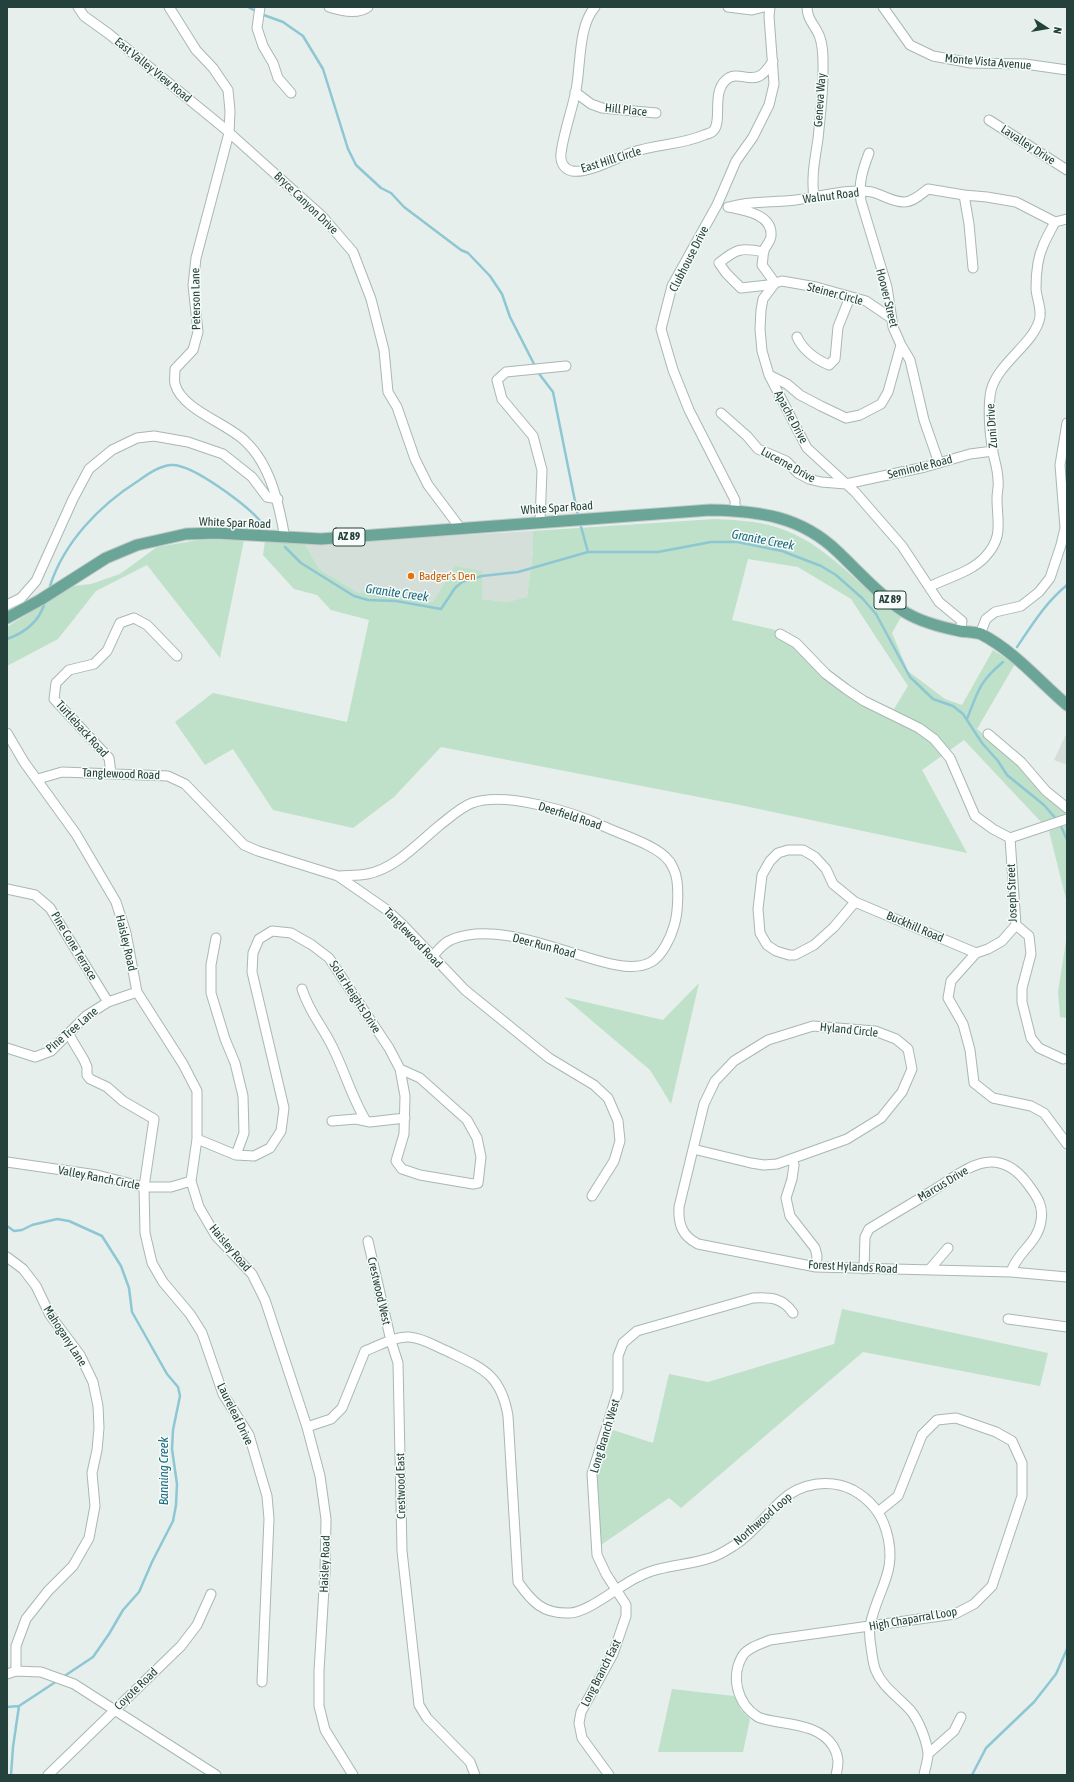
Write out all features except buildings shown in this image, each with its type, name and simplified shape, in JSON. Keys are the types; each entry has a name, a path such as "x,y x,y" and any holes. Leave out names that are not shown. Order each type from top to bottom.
{"main road":[{"name":"White Spar Road","path":"7,618 40,600 106,558 137,545 186,534 216,533 321,539 710,510 735,510 774,516 804,527 820,536 882,593 904,611 930,624 980,634 1000,646 1021,662 1046,688 1067,705"}],"street":[{"name":"East Valley View Road","path":"78,7 84,16 109,34 229,133"},
{"path":"169,7 196,50 213,68 228,90 230,111 229,133"},
{"path":"260,7 257,28 263,46 273,63 278,78 291,93"},
{"path":"329,7 341,11 364,10 368,7"},
{"name":"East Hill Circle","path":"595,7 589,14 583,37 575,92 562,142 560,159 567,169 573,171 589,168 634,152 690,142 713,131 717,123 716,104 721,88 726,80 734,76 752,78 761,76 773,61"},
{"path":"728,7 752,10 764,7"},
{"name":"Clubhouse Drive","path":"735,510 735,500 689,410 673,370 661,329 672,286 717,205 736,161 753,137 769,105 774,84 769,16 770,7"},
{"name":"Geneva Way","path":"807,7 807,13 818,34 822,46 823,76 818,138 812,174 814,197"},
{"name":"Monte Vista Avenue","path":"883,7 910,45 933,56 970,63 1025,64 1067,70"},
{"name":"Hill Place","path":"575,92 591,104 602,108 656,113"},
{"name":"Lavalley Drive","path":"988,120 1067,170"},
{"name":"Peterson Lane","path":"229,133 196,258 193,285 198,332 193,350 175,369 175,385 186,401 200,412 229,428 246,441 260,460 278,499 285,538"},
{"name":"Bryce Canyon Drive","path":"229,133 322,216 353,252 371,299 382,342 388,392 397,407 415,459 428,485 461,529"},
{"name":"Hoover Street","path":"868,153 861,172 859,192 860,201 887,288 891,304 891,318 901,345 910,360 924,420 939,463"},
{"name":"Walnut Road","path":"717,205 728,207 745,202 795,200 859,192 872,192 890,199 905,202 917,198 928,189 1016,202 1055,222"},
{"path":"964,195 969,224 972,268"},
{"path":"728,207 746,211 763,218 769,227 771,236 764,252 762,265 775,283"},
{"path":"1055,222 1067,219"},
{"name":"Zuni Drive","path":"929,587 957,576 977,564 985,558 996,543 1000,523 997,498 998,481 989,419 990,394 998,375 1012,356 1029,338 1040,320 1036,288 1038,273 1042,247 1055,222"},
{"name":"Steiner Circle","path":"764,252 745,248 740,249 731,253 719,263 726,273 741,288 768,285 782,281 816,287 873,305 891,318"},
{"name":"Apache Drive","path":"775,283 763,299 760,329 762,351 770,375 807,448 846,484 902,546 939,602 962,621 960,631"},
{"path":"797,337 801,346 818,360 829,365 835,359 838,327 850,297"},
{"path":"770,375 821,406 846,418 860,415 881,404 888,392 901,345"},
{"path":"540,522 542,470 534,436 502,399 497,380 506,372 566,366"},
{"name":"Lucerne Drive","path":"721,413 758,449 786,461 798,473 809,480 846,484"},
{"path":"980,634 986,619 994,612 1021,606 1039,592 1050,578 1065,528 1060,465 1067,423"},
{"path":"7,604 21,598 36,581 73,499 89,469 112,450 137,438 154,436 188,442 223,454 252,477 267,497 278,499"},
{"name":"Seminole Road","path":"846,484 939,463 970,454 993,451"},
{"name":"Turtleback Road","path":"111,773 109,758 54,699 56,683 70,670 94,664 107,652 120,623 134,618 146,624 177,656"},
{"path":"780,634 796,643 826,674 846,689 864,701 919,728 934,739 950,758 974,816 993,829 1010,838 1067,819"},
{"name":"Haisley Road","path":"7,733 24,762 38,779 76,834 116,902 126,933 137,992 183,1064 197,1091 197,1139 191,1181 199,1207 216,1236 252,1274 265,1300 307,1427 320,1476 326,1519 325,1572 319,1671 319,1706 325,1730 353,1775"},
{"path":"988,734 1022,762 1046,791 1067,808"},
{"name":"Tanglewood Road","path":"38,779 62,772 168,776 185,784 244,845 258,851 338,876 387,910 465,990 549,1058 594,1085 608,1098 618,1121 620,1141 614,1161 592,1196"},
{"name":"Deerfield Road","path":"338,876 367,874 392,864 449,818 472,803 495,800 542,806 599,825 654,849 669,861 678,878 675,924 672,933 659,955"},
{"name":"Joseph Street","path":"1010,838 1016,925 1002,941 988,949 976,953 951,981 948,998 963,1024 970,1050 974,1083 994,1098 1031,1106 1044,1113 1067,1144"},
{"name":"Buckhill Road","path":"855,902 834,927 814,945 796,955 789,955 776,951 767,945 760,933 758,909 762,875 770,861 778,853 783,851 803,850 815,857 826,869 833,884 855,902 976,953"},
{"name":"Pine Cone Terrace","path":"7,889 36,895 50,908 108,1002"},
{"path":"1016,925 1029,936 1032,954 1022,988 1022,1002 1031,1038 1039,1048 1063,1059"},
{"name":"Solar Heights Drive","path":"197,1139 236,1155 254,1156 270,1148 281,1131 284,1108 252,972 253,953 259,939 272,931 291,933 312,944 329,958 389,1048 400,1069 405,1096 404,1134 396,1161 402,1169 420,1176 473,1184 478,1183 480,1178 481,1157 477,1138 467,1120 420,1078 400,1069"},
{"name":"Deer Run Road","path":"432,957 442,945 453,939 479,933 522,939 615,966 635,966 651,962 659,955"},
{"path":"216,938 211,965 211,993 225,1039 235,1063 243,1096 244,1133 236,1155"},
{"path":"302,989 307,1005 333,1048 357,1107 366,1121"},
{"name":"Pine Tree Lane","path":"7,1048 35,1057 51,1051 86,1016 108,1002 137,992"},
{"name":"Hyland Circle","path":"813,1026 875,1031 896,1039 908,1049 912,1069 902,1092 881,1118 847,1139 792,1159 777,1164 764,1165 693,1149 704,1104 715,1081 734,1061 768,1040 813,1026"},
{"name":"Laureleaf Drive","path":"68,1034 84,1060 87,1067 87,1075 90,1079 107,1087 123,1102 154,1119 144,1187 145,1233 152,1263 163,1282 190,1314 202,1334 224,1394 249,1435 267,1496 269,1519 262,1682"},
{"path":"332,1121 356,1119 366,1121 404,1118"},
{"name":"Forest Hylands Road","path":"693,1149 679,1207 678,1220 685,1235 698,1244 816,1267 1011,1272 1067,1277"},
{"path":"792,1159 794,1165 792,1178 786,1198 790,1216 815,1248 817,1256 816,1267"},
{"name":"Valley Ranch Circle","path":"7,1162 97,1175 144,1187 171,1186 191,1181"},
{"name":"Marcus Drive","path":"864,1269 865,1237 869,1229 971,1168 990,1162 1010,1166 1019,1173 1039,1198 1042,1209 1038,1232 1032,1242 1014,1263 1011,1272"},
{"name":"Crestwood West","path":"368,1241 391,1341"},
{"path":"929,1270 948,1248"},
{"name":"Mahogany Lane","path":"7,1257 22,1269 36,1286 50,1315 80,1355 93,1382 98,1406 99,1428 97,1450 92,1473 95,1506 89,1538 73,1566 48,1591 26,1619 16,1646 11,1672"},
{"name":"Long Branch West","path":"616,1590 597,1554 592,1474 618,1391 618,1356 623,1344 637,1331 753,1298 768,1297 786,1303 793,1313"},
{"path":"1008,1319 1067,1327"},
{"name":"Northwood Loop","path":"307,1427 331,1419 342,1408 365,1350 391,1341 409,1337 424,1341 482,1368 495,1381 505,1399 508,1416 518,1582 530,1599 545,1609 571,1614 582,1610 639,1576 668,1567 710,1558 734,1545 754,1530 782,1499 803,1487 825,1484 844,1485 862,1495 878,1512 886,1530 890,1548 887,1579 870,1627 871,1648 876,1672 891,1692 912,1712 923,1736 928,1754 924,1775"},
{"name":"Crestwood East","path":"391,1341 398,1363 402,1550 419,1705 427,1718 470,1762 475,1775"},
{"name":"High Chaparral Loop","path":"836,1775 839,1766 837,1752 827,1738 812,1729 760,1718 748,1710 740,1698 736,1682 736,1672 744,1654 756,1646 770,1640 955,1614 974,1604 992,1586 1022,1496 1022,1463 1012,1442 996,1432 956,1418 937,1420 922,1435 898,1496 878,1512"},
{"name":"Long Branch East","path":"609,1775 582,1738 580,1723 581,1712 613,1654 626,1616 626,1605 616,1590"},
{"name":"Coyote Road","path":"48,1775 181,1646 197,1625 211,1594"},
{"path":"11,1672 41,1672 74,1684 216,1775"},
{"path":"928,1754 954,1731 961,1717"}],"shaded area":[{"path":"533,531 533,552 527,598 508,602 482,599 433,602 417,601 391,593 359,593 319,569 305,544"},
{"path":"1067,732 1067,765 1054,760"}],"green space":[{"path":"715,519 761,523 794,534 811,543 827,554 901,617 892,633 908,671 945,699 962,705 993,650 1015,664 977,729 1021,764 1067,811 1067,816 1043,824 964,740 922,770 967,853 740,805 441,747 394,797 353,828 273,810 233,749 205,765 175,722 213,693 347,722 369,620 331,610 317,595 294,589 263,555 265,541 305,544 319,569 359,593 391,593 417,601 433,602 455,566 482,571 482,599 508,602 527,597 533,552 533,531","holes":["748,559 798,567 851,599 908,686 894,709 866,698 828,673 780,631 732,620"]},
{"path":"199,540 244,540 220,658 147,565 96,591 58,639 7,666 7,627 73,586 91,584 120,574 157,547"},
{"path":"1067,825 1067,903 1049,831"},
{"path":"1067,922 1067,1018 1060,1017 1058,992 1066,941"},
{"path":"699,983 671,1104 650,1070 564,997 663,1020"},
{"path":"842,1309 1048,1353 1040,1386 863,1352 681,1508 669,1498 601,1545 597,1474 613,1430 653,1443 669,1374 708,1382 834,1344"},
{"path":"672,1689 734,1696 741,1710 750,1719 743,1752 658,1752"}],"waterway":[{"path":"248,7 261,14 283,22 303,36 323,69 348,149 356,165 381,188 391,193 404,207 461,250 468,253 490,276 502,294 510,317 535,366"},
{"path":"537,371 553,392 578,516"},
{"name":"Granite Creek","path":"50,586 64,554 97,513 124,491 150,473 162,467 171,465 180,466 206,478 233,497 262,523"},
{"path":"580,523 588,552"},
{"name":"Granite Creek","path":"285,547 301,563 354,596 368,600 396,601 441,609 455,588 462,582 482,576 518,572 588,552 658,552 711,542 737,542 782,551 821,566 836,575 862,598 876,614 910,677 933,699 953,706 963,714 982,743 998,761 1007,775 1044,805 1057,820"},
{"path":"1017,647 1045,607 1067,585"},
{"name":"Granite Creek","path":"7,639 19,634 30,626 38,617 44,605"},
{"path":"967,719 984,681 1003,662"},
{"name":"Granite Creek","path":"1060,824 1067,840"},
{"name":"Banning Creek","path":"7,1226 14,1231 22,1230 32,1225 57,1219 69,1221 102,1236 121,1266 129,1288 132,1312 167,1374 178,1387 180,1396 173,1430 172,1449 177,1484 176,1505 173,1521 152,1562 139,1592 123,1610 93,1657 63,1677"},
{"path":"972,1775 986,1748 1034,1702 1056,1674 1067,1649"},
{"name":"Banning Creek","path":"7,1707 19,1706 57,1681"},
{"path":"11,1775 13,1747 19,1706"}],"place":[{"name":"Badger's Den","path":"411,576"}]}
